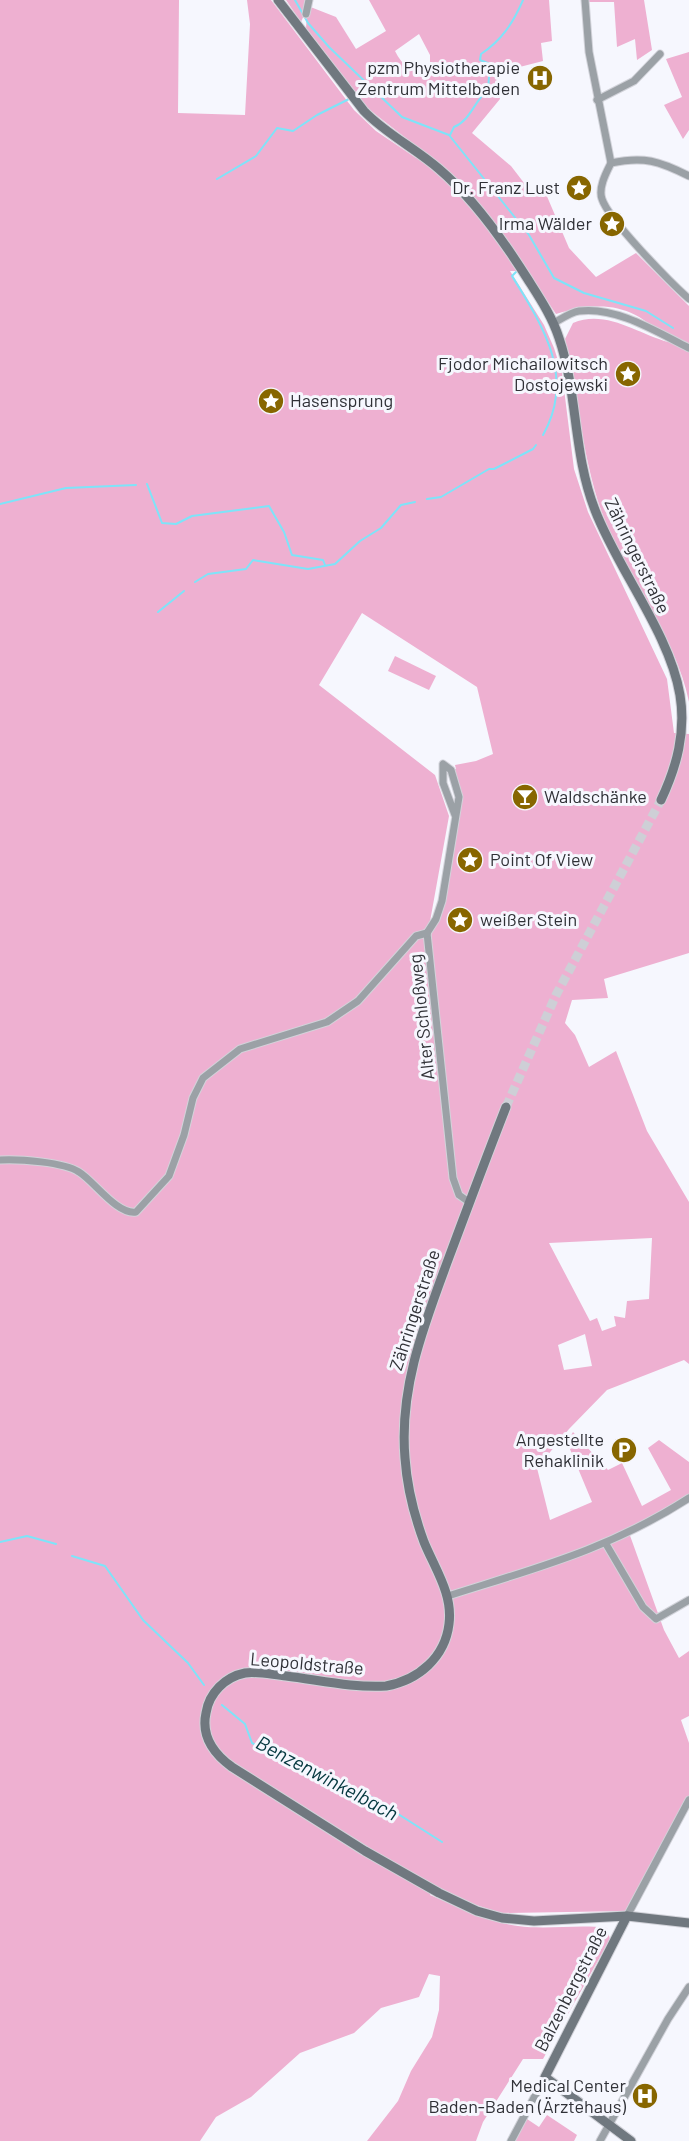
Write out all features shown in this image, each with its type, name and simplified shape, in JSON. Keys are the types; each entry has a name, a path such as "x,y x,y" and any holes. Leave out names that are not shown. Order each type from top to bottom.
{"main road":[{"name":"Zähringerstraße","path":"278,0 302,27 364,111 376,123 425,158 457,187 506,248 554,323 563,352 581,465 602,528 671,663 680,693 685,724 675,766 661,800"},
{"name":"Zähringerstraße","path":"448,1596 413,1509 406,1474 404,1422 415,1352 506,1107"},
{"name":"Leopoldstraße","path":"448,1596 449,1624 440,1651 428,1666 405,1681 386,1686 370,1686 255,1673 241,1674 225,1681 213,1693 206,1708 206,1734 213,1749 232,1767 312,1819 464,1905 490,1915 526,1921 627,1916 689,1923"},
{"name":"Balzenbergstraße","path":"545,2077 627,1916"},
{"path":"545,2077 631,2141"}],"street":[{"path":"306,14 309,0"},
{"path":"585,0 589,52 611,163 601,192 607,209 671,283 689,299"},
{"path":"597,100 634,81 660,54"},
{"path":"611,163 641,158 664,163 689,176"},
{"path":"554,323 578,311 610,314 650,328 689,348"},
{"path":"427,933 436,919 442,901 459,796 451,770 443,764 443,783 455,815"},
{"name":"Alter Schloßweg","path":"0,1160 26,1159 78,1171 120,1208 136,1212 169,1176 184,1135 193,1098 203,1078 240,1049 327,1022 358,1001 416,936 427,933 453,1178 459,1195 470,1202"},
{"path":"448,1596 606,1544 644,1526 689,1497"},
{"path":"606,1544 643,1607 656,1619 689,1600"},
{"path":"627,1916 689,1800"},
{"path":"600,2141 668,2019 689,1987"},
{"name":"Balzenbergstraße","path":"511,2141 545,2077"}],"shaded area":[{"path":"0,0 179,0 178,113 245,115 250,24 247,0 271,0 354,110 376,131 416,158 425,153 366,107 306,30 307,8 301,22 286,0 309,0 308,6 336,17 356,49 386,31 369,0 549,0 552,41 541,43 543,61 496,73 500,99 472,133 511,166 531,192 543,187 569,248 596,277 636,253 689,306 689,702 682,677 662,629 623,558 601,510 585,447 565,339 573,323 585,319 598,319 622,324 668,342 656,329 643,320 617,308 589,307 556,314 527,271 510,271 544,325 554,348 562,373 574,469 588,512 667,679 674,733 689,734 689,953 604,979 608,998 572,1000 565,1023 575,1035 589,1067 616,1051 647,1131 689,1202 689,1364 684,1360 607,1390 569,1429 537,1468 550,1520 592,1502 567,1442 573,1432 608,1470 622,1463 642,1506 671,1490 648,1448 659,1440 689,1462 689,1494 628,1530 664,1630 679,1658 689,1651 689,1716 681,1720 689,1743 689,1797 627,1911 501,1913 470,1903 432,1884 430,1895 495,1921 529,1927 607,1928 610,1939 543,2059 523,2059 483,2122 476,2141 367,2141 398,2101 411,2071 432,2037 439,2010 440,1976 429,1974 419,1997 381,2008 354,2033 300,2053 251,2097 216,2117 200,2141 0,2141","holes":["419,34 430,55 430,75 409,68 395,51","362,613 477,687 493,754 476,761 455,765 456,769 451,770 459,797 436,919 429,927 449,816 435,775 319,685","652,1238 649,1299 627,1301 625,1318 614,1316 616,1326 602,1331 597,1318 590,1321 549,1243","585,1334 592,1366 564,1370 558,1345"]},
{"path":"589,0 644,0 652,50 637,60 635,39 617,47 614,2 589,2"},
{"path":"689,52 689,130 683,139 664,105 682,97 666,59"},
{"path":"395,656 436,676 429,690 388,671"},
{"path":"547,2115 577,2135 574,2141 514,2141 527,2119 539,2127"}],"waterway":[{"path":"295,0 308,23 329,47 402,117 449,135 529,235 554,278 584,293 646,311 673,328"},
{"path":"450,135 454,127 465,120 488,90 490,64 480,60 481,54 506,30 523,0"},
{"path":"361,88 367,83"},
{"path":"217,179 256,156 277,128 293,131 317,115 349,99"},
{"path":"516,272 512,276 544,333 552,352 556,372 556,393 552,414 543,435"},
{"path":"427,499 441,497 489,469 494,469 533,449 536,445"},
{"path":"147,484 162,523 176,524 192,516 269,506 284,532 292,555 323,560 325,565"},
{"path":"0,504 66,488 136,485"},
{"path":"195,582 208,574 246,569 253,560 308,569 335,564 360,541 381,528 401,505 415,502"},
{"path":"158,612 184,591"},
{"name":"Benzenwinkelbach","path":"0,1542 27,1536 56,1544"},
{"name":"Benzenwinkelbach","path":"72,1556 105,1566 143,1620 188,1663 204,1685"},
{"name":"Benzenwinkelbach","path":"222,1705 245,1724 252,1743 299,1767 373,1798 442,1842"}],"tunnel":[{"path":"506,1107 556,995 661,800"}],"place":[{"name":"pzm Physiotherapie Zentrum Mittelbaden","path":"540,78"},
{"name":"Dr. Franz Lust","path":"579,188"},
{"name":"Irma Wälder","path":"612,224"},
{"name":"Fjodor Michailowitsch Dostojewski","path":"628,374"},
{"name":"Hasensprung","path":"271,401"},
{"name":"Waldschänke","path":"525,797"},
{"name":"Point Of View","path":"470,860"},
{"name":"weißer Stein","path":"460,920"},
{"name":"Angestellte Rehaklinik","path":"624,1450"},
{"name":"Medical Center Baden-Baden (Ärztehaus)","path":"645,2096"}]}
